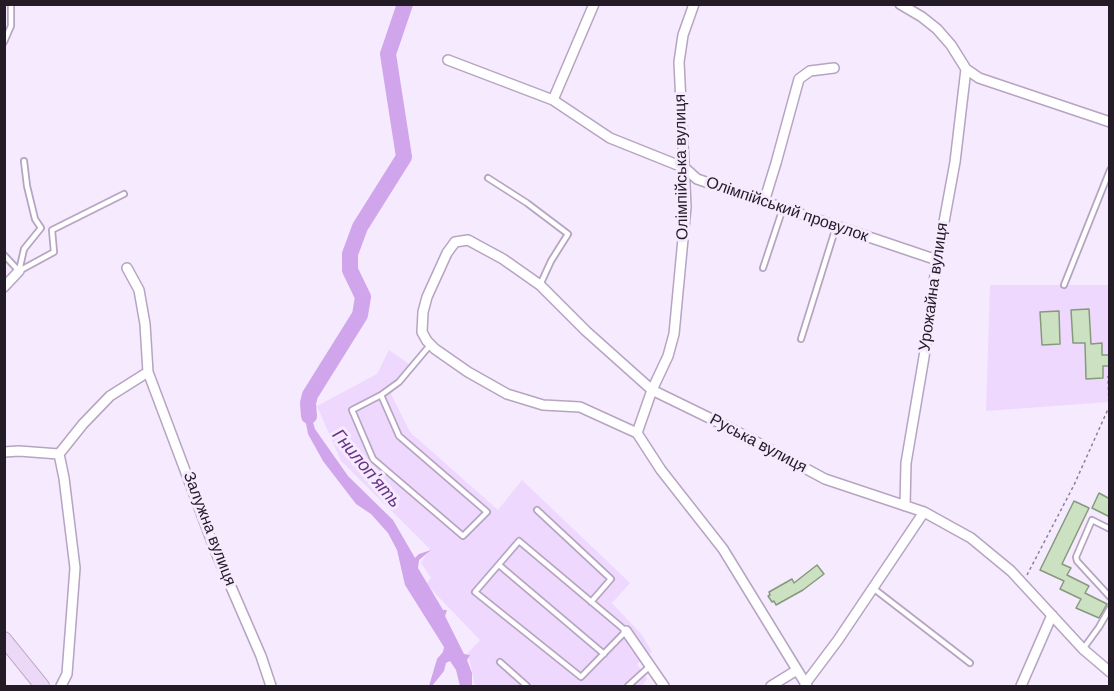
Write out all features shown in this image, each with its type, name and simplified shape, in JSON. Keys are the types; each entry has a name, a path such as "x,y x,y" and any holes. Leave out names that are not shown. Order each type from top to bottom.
{"main road":[{"path":"4,639 42,687"}],"street":[{"path":"553,100 594,4"},
{"name":"Олімпійська вулиця","path":"637,433 652,390 668,356 674,334 686,207 679,62 683,35 694,4"},
{"path":"900,4 937,29 951,45 966,69 979,78 1110,122"},
{"name":"Олімпійський провулок","path":"448,60 553,100 610,138 685,168 697,179 937,260"},
{"path":"764,202 799,79 810,71 834,68"},
{"name":"Урожайна вулиця","path":"905,506 906,463 937,260 955,162 966,69"},
{"name":"Руська вулиця","path":"431,344 422,332 423,312 427,297 447,253 455,242 468,240 503,259 540,285 585,330 652,390 732,429 825,479 924,512 971,538 1022,584 1083,649 1110,672"},
{"name":"Залужна вулиця","path":"127,268 139,290 145,324 148,372 215,550 261,656 271,687"},
{"path":"4,287 19,271"},
{"path":"431,344 468,372 507,394 543,405 580,407 637,433 661,470 723,549 806,686 924,512"},
{"path":"59,454 110,396 148,372"},
{"path":"4,452 59,454"},
{"path":"59,454 75,568 68,674 61,687"},
{"path":"1021,687 1052,615"},
{"path":"626,631 664,687"},
{"path":"771,687 797,670"}],"lane":[{"path":"4,42 11,26 11,4"},
{"path":"24,161 35,219 41,228 52,230 124,194"},
{"path":"1064,285 1110,170"},
{"path":"488,178 527,203 568,234 540,285"},
{"path":"763,268 783,208"},
{"path":"801,339 836,227"},
{"path":"19,271 24,249 41,228"},
{"path":"19,271 54,252 52,230"},
{"path":"4,255 19,271"},
{"path":"381,395 399,436 487,512 462,536 373,459 352,410 381,395 399,382 431,344"},
{"path":"537,510 611,579 591,602"},
{"path":"1110,529 1092,520 1076,557 1077,561 1110,597"},
{"path":"519,541 626,631 581,677 475,592 499,565 519,541"},
{"path":"499,565 604,654"},
{"path":"873,588 970,663"},
{"path":"1083,649 1110,608"},
{"path":"500,662 527,687"},
{"path":"628,687 649,667"}],"path":[{"path":"1022,584 1074,485 1109,407 1108,376"}],"shaded area":[{"path":"990,285 1109,285 1109,402 986,411"},
{"path":"389,350 412,366 391,394 410,432 498,510 522,480 630,583 612,603 642,635 652,652 637,664 647,679 642,686 475,686 468,653 480,640 426,584 431,578 421,563 430,549 341,461 317,406 377,374"},
{"path":"310,395 315,429 348,476 393,520 415,558 431,550 419,560 418,568 443,610 447,610 445,616 464,654 470,655 467,660 472,673 472,686 460,686 456,670 450,661 446,663 444,671 432,686 429,686 437,659 444,647 405,585 397,550 388,533 371,514 356,504 323,461 308,434 304,413"}],"building":[{"path":"1089,309 1091,344 1102,343 1102,355 1110,355 1110,366 1103,366 1103,378 1086,379 1085,343 1073,343 1071,310"},
{"path":"1059,311 1060,344 1042,345 1040,312"},
{"path":"1099,493 1110,499 1110,517 1092,508"},
{"path":"1074,501 1089,508 1062,564 1071,568 1067,575 1089,586 1085,593 1107,604 1099,618 1076,608 1081,599 1060,589 1064,581 1040,570"},
{"path":"817,565 824,574 803,590 776,605 774,601 772,602 768,596 769,592 792,579 794,583"}],"waterway":[{"name":"Гнилоп'ять","path":"309,416 310,395 360,315 363,297 350,270 350,254 360,227 404,157 388,54 405,4"}]}
